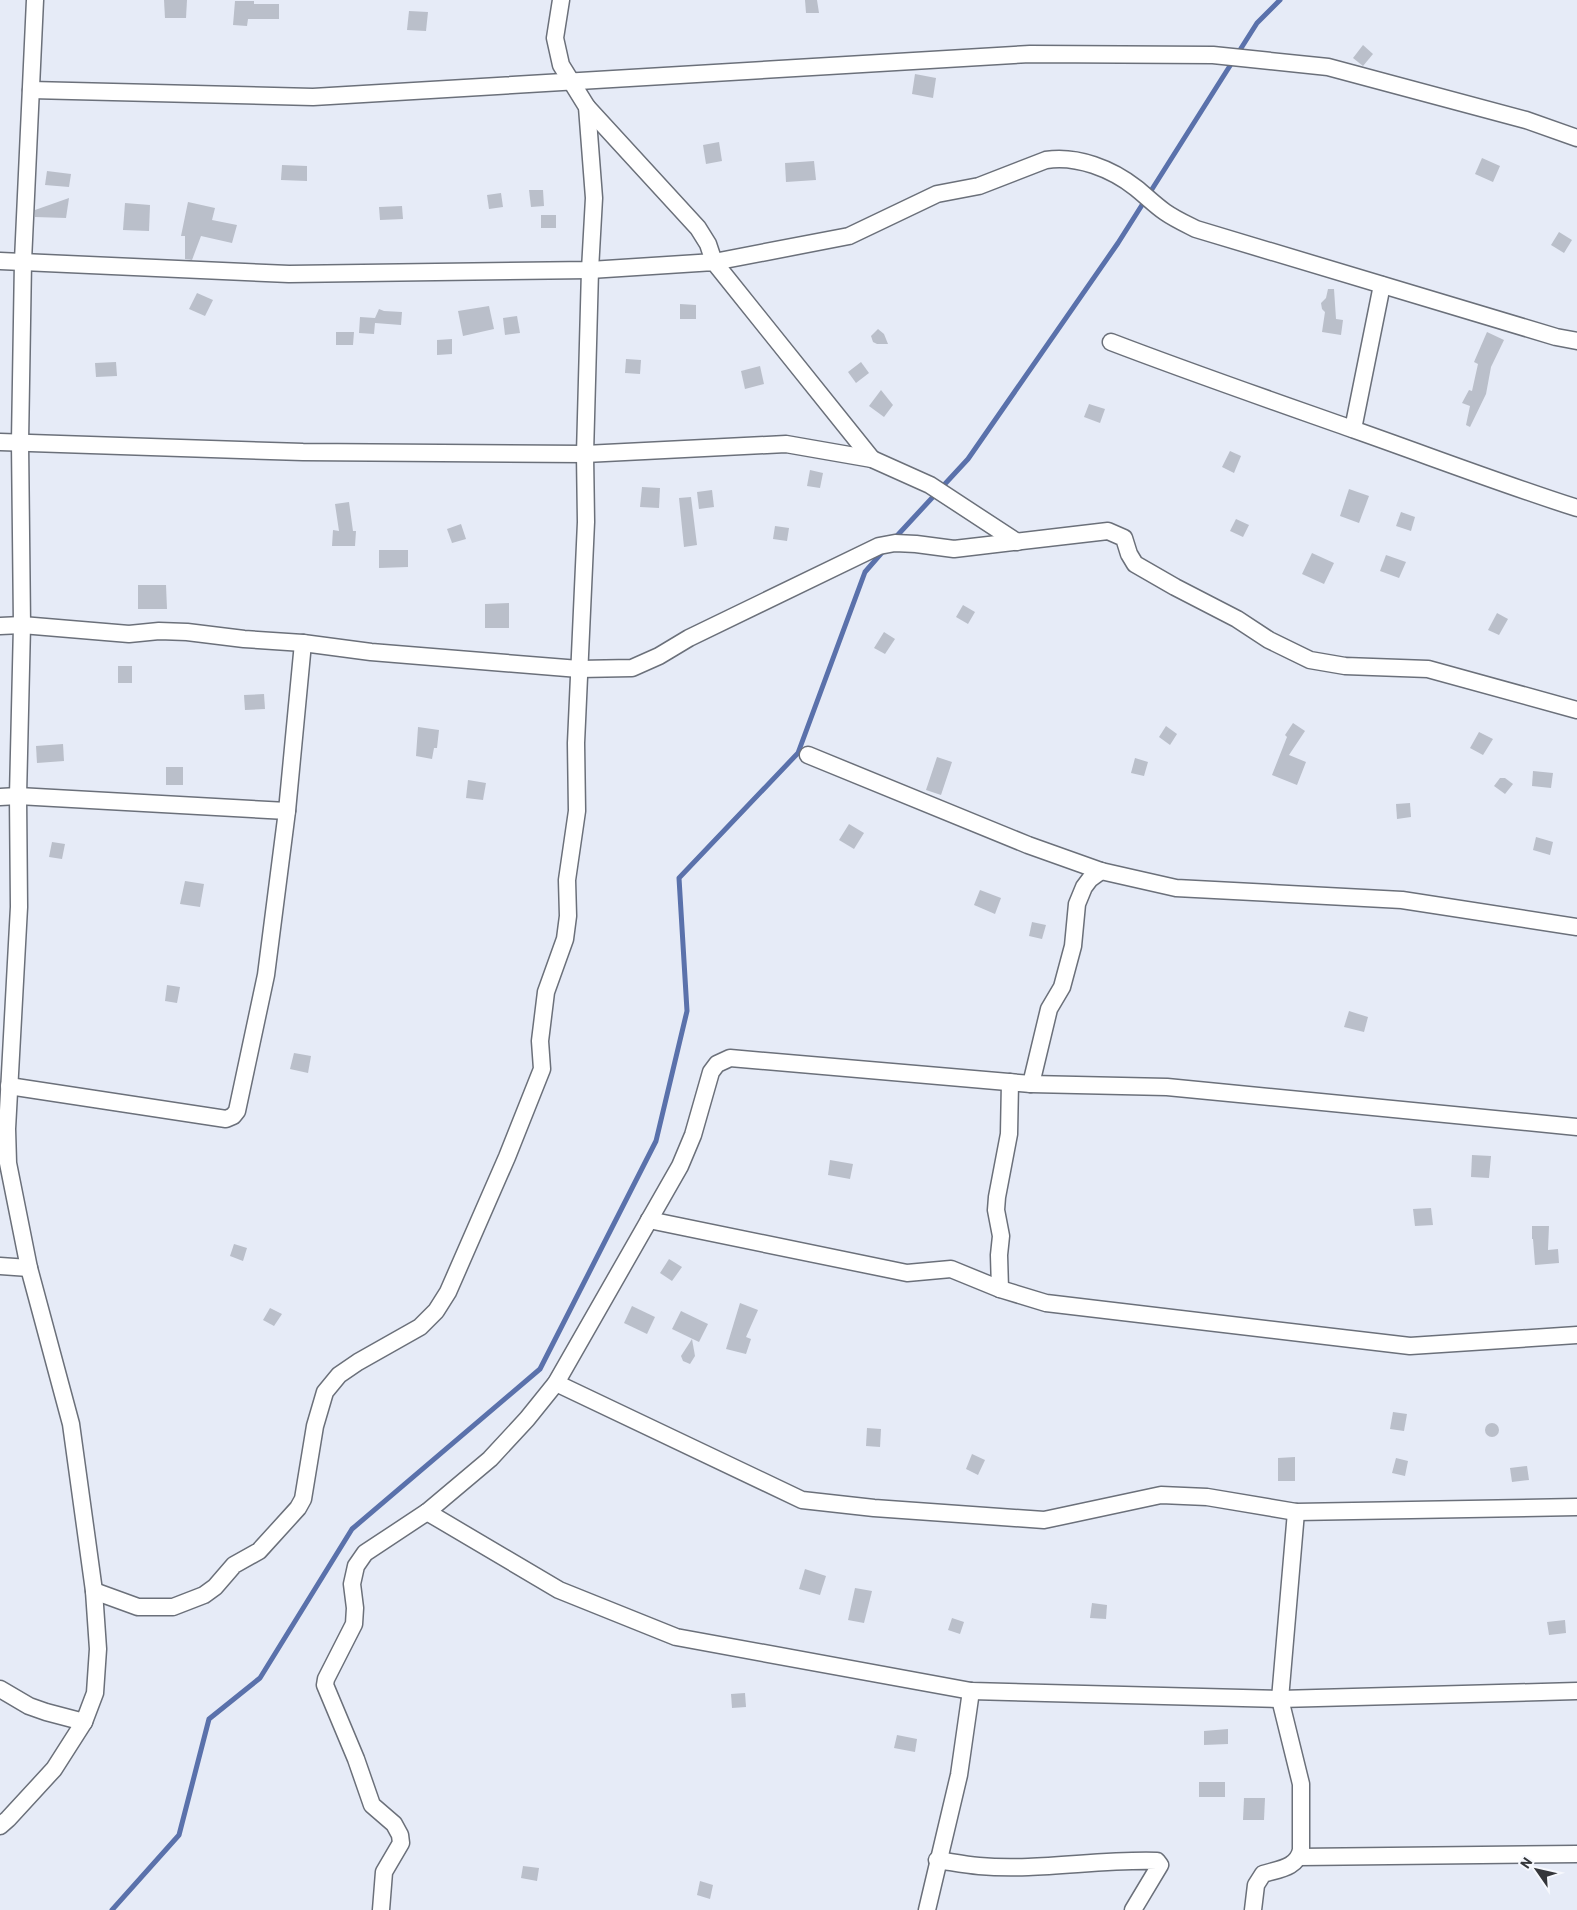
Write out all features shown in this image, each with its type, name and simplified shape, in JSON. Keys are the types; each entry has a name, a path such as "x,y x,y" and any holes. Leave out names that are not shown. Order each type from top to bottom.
{"street":[{"path":"0,1826 8,1820 54,1769 84,1722 95,1693 98,1649 94,1591 71,1424 29,1268 8,1163 7,1129 19,907 18,796 22,625 20,442 23,261 35,0"},
{"path":"561,0 555,38 561,65 587,107 698,228 708,244 714,262 872,460"},
{"path":"30,90 313,97 572,83 1030,54 1213,55 1328,67 1526,120 1577,138"},
{"path":"94,1591 138,1607 173,1607 204,1595 215,1587 234,1566 259,1551 298,1508 304,1498 315,1426 325,1392 339,1375 420,1327 436,1311 448,1292 507,1157 542,1069 540,1034 546,992 565,939 568,916 567,880 577,811 576,743 586,522 585,454 594,198 587,107"},
{"path":"0,261 289,274 590,270 714,262 849,236 937,194 980,186 1046,160 1058,158 1112,171 1135,187 1164,212 1196,229 1556,337 1577,341"},
{"path":"1353,429 1382,284"},
{"path":"1111,342 1502,484 1577,508"},
{"path":"0,442 303,452 585,454 786,444 872,460 930,485 1017,542"},
{"path":"0,626 22,625 129,634 159,631 187,632 244,640 303,643 371,652 579,669 632,668 879,546 895,543 954,549 1108,531 1124,538 1129,554 1135,564 1238,619 1268,640 1310,660 1345,666 1428,669 1577,710"},
{"path":"9,1086 226,1119 233,1116 237,1110 266,975 287,811 303,643"},
{"path":"808,755 1028,845 1101,871 1176,888 1402,900 1577,927"},
{"path":"0,797 18,796 287,811"},
{"path":"1031,1084 1049,1009 1062,987 1073,946 1077,904 1084,887 1090,879 1101,871"},
{"path":"381,1910 384,1872 401,1843 400,1835 394,1824 372,1805 356,1759 325,1685 326,1679 354,1624 355,1608 352,1584 356,1566 366,1553 428,1512 490,1459 527,1419 556,1383 680,1166 694,1135 711,1072 717,1064 730,1058 1031,1084 1166,1087 1577,1128"},
{"path":"1000,1289 1001,1236 996,1210 1008,1134 1010,1082"},
{"path":"649,1220 907,1273 951,1270 1000,1289 1046,1303 1410,1346 1577,1335"},
{"path":"0,1266 29,1268"},
{"path":"556,1383 802,1500 874,1508 1044,1520 1161,1495 1206,1498 1296,1512 1577,1507"},
{"path":"428,1512 559,1590 676,1637 971,1691 1280,1699 1577,1692"},
{"path":"1253,1910 1256,1885 1263,1874 1294,1864 1301,1850 1301,1784 1280,1699 1296,1512"},
{"path":"0,1689 29,1706 84,1722"},
{"path":"927,1910 937,1860 959,1775 971,1691"},
{"path":"1299,1857 1577,1854"},
{"path":"937,1860 979,1866 1050,1866 1124,1860 1157,1861 1160,1865 1133,1910"}],"building":[{"path":"164,0 187,0 186,18 165,18"},
{"path":"805,0 817,0 819,13 806,13"},
{"path":"235,1 254,1 254,4 279,4 279,19 248,19 247,26 233,25"},
{"path":"409,11 428,12 426,31 407,30"},
{"path":"1363,45 1373,54 1363,66 1353,58"},
{"path":"915,74 936,78 933,98 912,94"},
{"path":"719,142 722,161 706,164 703,145"},
{"path":"1482,158 1500,166 1493,182 1475,174"},
{"path":"814,161 816,180 786,182 785,163"},
{"path":"282,165 307,166 307,181 281,180"},
{"path":"47,171 71,174 69,187 45,185"},
{"path":"529,190 543,190 544,206 531,207"},
{"path":"501,193 503,207 489,209 487,195"},
{"path":"69,198 66,218 35,217 35,210"},
{"path":"188,202 215,208 212,220 237,225 232,243 201,236 192,260 185,259 185,236 181,236"},
{"path":"125,203 150,205 149,231 123,230"},
{"path":"402,206 403,219 380,220 379,207"},
{"path":"541,215 556,215 556,228 541,228"},
{"path":"1559,232 1572,240 1564,253 1551,245"},
{"path":"1328,289 1334,289 1336,319 1343,320 1341,335 1322,332 1325,312 1322,309 1321,303 1326,298"},
{"path":"197,293 213,300 205,316 189,309"},
{"path":"680,304 696,305 696,319 680,319"},
{"path":"489,306 494,329 463,336 458,311"},
{"path":"379,309 402,312 401,325 375,323 374,334 359,333 360,317 375,318"},
{"path":"517,316 520,333 505,335 503,318"},
{"path":"878,329 884,334 888,344 873,342 871,336"},
{"path":"336,332 354,332 353,345 336,345"},
{"path":"1487,332 1504,340 1491,367 1486,394 1470,427 1466,425 1470,406 1462,403 1469,390 1472,391 1478,364 1474,362"},
{"path":"452,339 452,354 437,355 437,340"},
{"path":"626,359 641,360 640,374 625,373"},
{"path":"116,362 117,376 96,377 95,363"},
{"path":"861,362 869,373 856,383 848,372"},
{"path":"760,366 764,384 745,389 741,371"},
{"path":"881,390 893,405 884,417 869,406"},
{"path":"1089,404 1105,409 1100,423 1084,417"},
{"path":"1230,451 1241,456 1234,473 1222,467"},
{"path":"810,470 823,473 820,488 807,486"},
{"path":"642,487 660,488 659,508 640,507"},
{"path":"1349,489 1369,496 1359,523 1340,516"},
{"path":"712,490 714,507 699,509 697,492"},
{"path":"691,497 697,545 684,547 679,498"},
{"path":"349,502 353,531 356,531 355,546 332,546 333,530 339,531 335,504"},
{"path":"1401,512 1415,517 1411,531 1396,526"},
{"path":"1236,519 1249,525 1243,537 1230,531"},
{"path":"461,524 466,539 452,543 447,529"},
{"path":"775,526 789,528 787,541 773,539"},
{"path":"379,550 408,550 408,567 379,568"},
{"path":"1312,553 1334,563 1324,584 1302,574"},
{"path":"1386,555 1406,562 1399,578 1380,571"},
{"path":"138,585 166,585 167,609 138,609"},
{"path":"509,603 509,628 485,628 485,604"},
{"path":"963,605 975,612 968,624 956,617"},
{"path":"1497,613 1508,619 1499,635 1488,630"},
{"path":"884,632 895,639 885,654 874,648"},
{"path":"118,666 132,666 132,683 118,683"},
{"path":"264,694 265,709 245,710 244,695"},
{"path":"1293,723 1305,731 1289,755 1306,762 1297,785 1272,775 1287,737 1285,735"},
{"path":"1166,726 1177,734 1170,745 1159,737"},
{"path":"418,727 439,730 437,748 434,748 432,759 416,756"},
{"path":"1479,732 1493,739 1483,755 1470,748"},
{"path":"63,744 64,761 37,763 36,746"},
{"path":"937,757 952,762 941,795 926,790"},
{"path":"1135,758 1148,762 1144,776 1131,773"},
{"path":"166,767 183,767 183,785 166,785"},
{"path":"1533,771 1553,773 1551,788 1532,786"},
{"path":"1500,778 1505,778 1513,784 1505,794 1494,786"},
{"path":"468,780 486,783 483,800 466,798"},
{"path":"1410,803 1411,817 1397,819 1396,804"},
{"path":"849,824 864,833 854,849 839,840"},
{"path":"1536,837 1553,842 1550,855 1533,850"},
{"path":"52,842 65,844 62,859 49,857"},
{"path":"185,881 204,884 200,907 180,904"},
{"path":"980,890 1001,898 995,914 974,905"},
{"path":"1032,922 1046,925 1042,939 1029,936"},
{"path":"167,985 180,987 177,1003 165,1001"},
{"path":"1349,1011 1368,1017 1364,1032 1344,1027"},
{"path":"294,1053 311,1056 308,1073 290,1069"},
{"path":"1472,1155 1491,1156 1489,1178 1471,1177"},
{"path":"830,1160 853,1164 850,1179 828,1175"},
{"path":"1431,1208 1433,1225 1415,1226 1413,1209"},
{"path":"1532,1226 1549,1226 1548,1250 1558,1249 1559,1263 1535,1265"},
{"path":"234,1244 247,1248 243,1261 230,1256"},
{"path":"669,1259 682,1267 672,1281 660,1273"},
{"path":"740,1303 758,1310 746,1337 751,1339 746,1354 726,1349"},
{"path":"632,1306 655,1317 647,1334 624,1323"},
{"path":"270,1308 282,1314 274,1326 263,1320"},
{"path":"681,1311 708,1324 699,1342 672,1329"},
{"path":"692,1339 695,1356 690,1364 683,1361 681,1356"},
{"path":"1393,1412 1407,1414 1404,1431 1390,1429"},
{"path":"1489,1423 1495,1423 1499,1430 1495,1437 1489,1437 1485,1433 1485,1427"},
{"path":"867,1428 881,1429 880,1447 866,1446"},
{"path":"972,1454 985,1460 978,1475 966,1469"},
{"path":"1295,1457 1295,1481 1278,1481 1278,1458"},
{"path":"1396,1458 1408,1461 1405,1476 1392,1473"},
{"path":"1527,1466 1529,1480 1512,1482 1510,1468"},
{"path":"805,1569 826,1576 820,1595 799,1589"},
{"path":"855,1588 872,1591 864,1623 848,1620"},
{"path":"1092,1603 1107,1605 1106,1619 1090,1618"},
{"path":"952,1618 964,1622 960,1634 948,1630"},
{"path":"1565,1620 1566,1633 1549,1635 1547,1622"},
{"path":"745,1693 746,1707 732,1708 731,1694"},
{"path":"1228,1729 1228,1744 1204,1745 1204,1731"},
{"path":"897,1735 917,1739 915,1752 894,1748"},
{"path":"1199,1782 1225,1782 1225,1797 1199,1797"},
{"path":"1244,1798 1265,1798 1264,1820 1243,1820"},
{"path":"523,1866 539,1868 537,1881 521,1878"},
{"path":"700,1881 713,1885 710,1899 697,1895"}],"waterway":[{"path":"894,539 968,459 1118,243 1257,23 1280,0"},
{"path":"112,1910 179,1835 209,1719 260,1678 352,1529 540,1369 656,1141 687,1011 679,878 798,753 865,572 885,549"}]}
